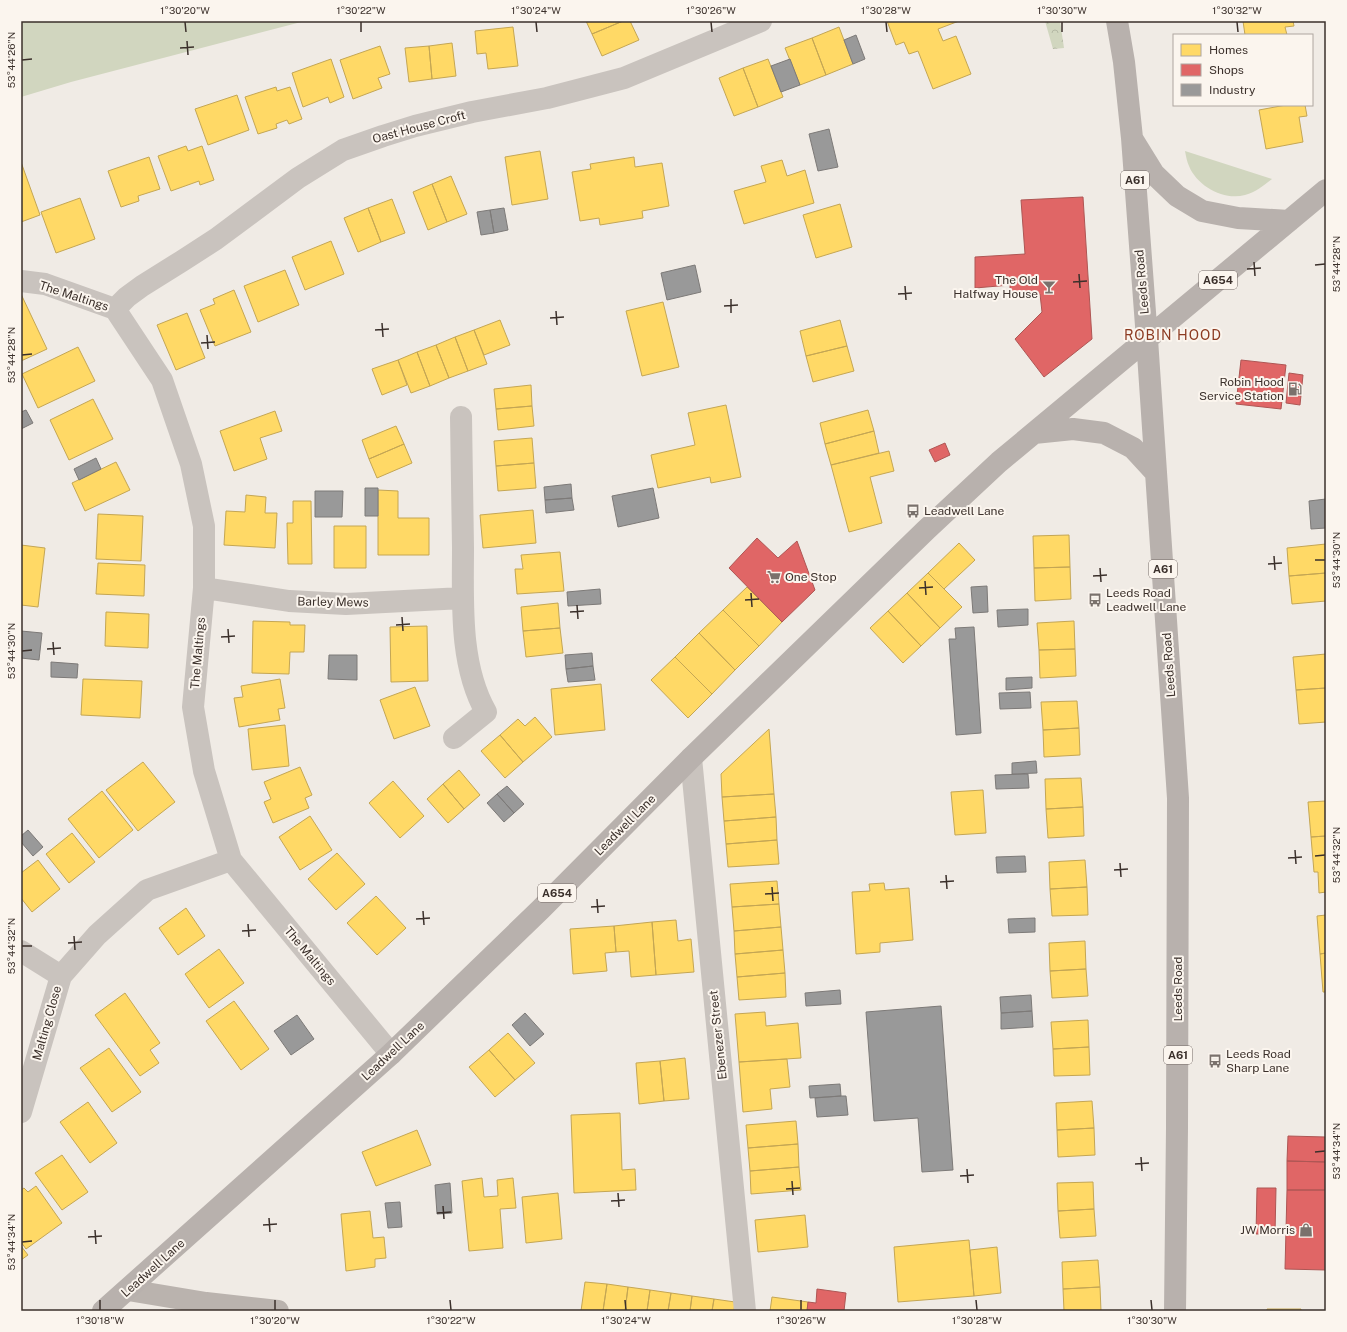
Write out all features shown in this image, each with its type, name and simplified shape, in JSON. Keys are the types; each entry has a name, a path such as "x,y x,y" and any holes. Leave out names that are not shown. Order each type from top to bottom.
{"main road":[{"name":"Leeds Road","path":"1117,21 1124,62 1132,138 1178,798 1177,1128 1174,1311"},
{"path":"1132,138 1154,174 1177,196 1202,211 1238,218 1289,221"},
{"name":"A654","path":"1147,339 1326,190"},
{"name":"Leadwell Lane","path":"103,1311 392,1054 541,909 691,758 926,530 999,462 1147,339"},
{"path":"1034,433 1073,429 1104,433 1133,448 1156,473"}],"street":[{"name":"Oast House Croft","path":"115,309 126,297 216,239 298,178 343,150 415,126 472,112 547,98 624,78 761,21"},
{"name":"The Maltings","path":"21,281 45,284 115,309 162,380 191,464 204,526 204,588 193,706 204,771 231,860 392,1054"},
{"path":"454,738 486,712 478,698 466,654 463,598 461,417"},
{"name":"Barley Mews","path":"204,588 288,601 346,604 463,598"},
{"name":"Ebenezer Street","path":"691,758 745,1311"},
{"name":"Malting Close","path":"21,1112 61,976 97,935 147,890 231,860"},
{"path":"21,951 61,976"},
{"path":"128,1290 206,1303 278,1311"}],"green space":[{"path":"21,21 305,21 71,82 21,97"},
{"path":"1045,21 1060,21 1064,48 1053,49"},
{"path":"1185,151 1272,179 1249,194 1229,196 1220,194 1205,186 1198,180 1189,166"}],"building: Homes":[{"path":"586,21 623,21 592,34"},
{"path":"623,21 630,21 639,40 602,56 592,34"},
{"path":"887,21 959,21 938,29 943,41 956,36 971,74 933,89 918,51 909,54 904,42 896,45"},
{"path":"1243,21 1293,21 1294,26 1285,27 1287,34 1245,34"},
{"path":"513,27 518,66 488,69 486,53 477,54 475,31"},
{"path":"839,27 853,64 826,75 812,38"},
{"path":"812,38 826,75 800,85 785,48"},
{"path":"452,43 456,76 432,79 429,46"},
{"path":"380,46 390,74 378,78 382,88 353,99 340,60"},
{"path":"429,46 432,79 409,82 405,48"},
{"path":"331,59 344,97 330,103 328,97 303,107 292,73"},
{"path":"768,59 783,97 758,107 743,68"},
{"path":"743,68 758,107 734,116 719,78"},
{"path":"276,87 277,91 290,87 302,119 289,124 287,120 276,124 277,128 258,134 245,97"},
{"path":"237,95 249,130 208,145 195,109"},
{"path":"1281,106 1305,106 1307,116 1299,117 1303,142 1266,149 1259,110"},
{"path":"186,146 188,151 202,146 214,180 200,185 199,181 171,191 158,156"},
{"path":"540,151 548,199 512,205 505,157"},
{"path":"149,157 160,189 138,196 139,201 121,207 108,171"},
{"path":"634,157 635,167 662,163 669,206 642,211 643,218 600,225 599,218 580,221 572,172 591,169 590,164"},
{"path":"782,160 787,176 805,170 814,203 744,224 734,191 766,182 761,166"},
{"path":"21,162 40,215 21,222"},
{"path":"451,176 467,214 447,222 432,184"},
{"path":"432,184 447,222 428,230 413,192"},
{"path":"80,198 95,239 56,253 41,212"},
{"path":"392,199 405,233 381,242 368,208"},
{"path":"840,204 852,247 816,258 803,215"},
{"path":"368,208 381,242 358,252 344,218"},
{"path":"331,241 344,274 305,290 292,257"},
{"path":"285,270 299,305 258,322 244,286"},
{"path":"234,290 251,332 215,346 200,310 215,304 213,299"},
{"path":"21,294 47,349 21,361"},
{"path":"663,302 679,367 642,376 626,311"},
{"path":"187,313 205,358 176,370 157,325"},
{"path":"500,320 510,345 484,355 474,330"},
{"path":"840,320 847,346 806,356 800,331"},
{"path":"474,330 487,364 468,371 455,337"},
{"path":"455,337 468,371 449,378 436,345"},
{"path":"436,345 449,378 430,386 417,352"},
{"path":"847,346 854,371 813,382 806,356"},
{"path":"78,347 95,381 38,408 22,374"},
{"path":"417,352 430,386 411,393 398,360"},
{"path":"398,360 407,385 382,395 372,369"},
{"path":"531,385 532,406 496,409 494,389"},
{"path":"93,399 113,439 69,460 50,420"},
{"path":"726,405 741,477 711,483 710,477 658,488 651,455 695,445 688,413"},
{"path":"532,406 534,426 498,430 496,409"},
{"path":"868,410 874,431 825,444 820,423"},
{"path":"275,411 282,431 260,438 267,459 234,471 220,431"},
{"path":"396,426 404,444 369,459 362,440"},
{"path":"874,431 879,453 831,465 825,444"},
{"path":"532,438 534,463 496,466 494,441"},
{"path":"404,444 412,463 377,478 369,459"},
{"path":"889,451 894,471 870,477 882,523 849,532 831,465"},
{"path":"116,462 130,490 85,511 72,483"},
{"path":"534,463 536,488 498,491 496,466"},
{"path":"378,490 398,491 398,518 429,518 429,555 378,555"},
{"path":"246,495 266,497 265,513 277,513 275,548 224,545 226,511 245,512"},
{"path":"293,501 311,501 312,564 288,564 287,523 293,523"},
{"path":"533,510 536,543 483,548 480,515"},
{"path":"98,514 143,516 141,561 96,559"},
{"path":"334,526 366,526 366,568 334,568"},
{"path":"1069,535 1070,567 1034,568 1033,536"},
{"path":"959,543 975,560 944,589 928,573"},
{"path":"1326,544 1326,573 1289,576 1287,548"},
{"path":"21,545 45,548 38,607 21,605"},
{"path":"560,552 564,591 517,594 515,569 523,569 521,555"},
{"path":"98,563 145,565 144,596 96,594"},
{"path":"1070,567 1071,599 1035,601 1034,568"},
{"path":"928,573 962,607 940,628 907,593"},
{"path":"1326,573 1326,601 1292,604 1289,576"},
{"path":"747,587 782,622 759,646 723,610"},
{"path":"907,593 940,628 921,646 888,611"},
{"path":"558,603 560,628 523,631 521,607"},
{"path":"723,610 759,646 735,670 699,633"},
{"path":"888,611 921,646 903,663 870,628"},
{"path":"106,612 149,614 148,648 105,646"},
{"path":"253,621 290,622 290,625 305,625 304,652 290,652 289,674 252,673"},
{"path":"1074,621 1075,649 1039,650 1037,623"},
{"path":"427,626 428,681 391,682 390,627"},
{"path":"560,628 563,653 526,657 523,631"},
{"path":"699,633 735,670 712,694 675,657"},
{"path":"1075,649 1076,676 1040,678 1039,650"},
{"path":"1326,654 1326,688 1296,690 1293,657"},
{"path":"675,657 712,694 688,718 651,680"},
{"path":"83,679 142,681 140,718 81,715"},
{"path":"280,679 285,708 278,709 280,720 239,727 234,698 243,697 241,686"},
{"path":"601,684 605,730 555,735 551,689"},
{"path":"415,687 430,726 394,739 380,700"},
{"path":"1326,688 1326,722 1299,724 1296,690"},
{"path":"1077,701 1079,728 1043,730 1041,702"},
{"path":"535,717 552,737 523,762 500,735 518,719 525,726"},
{"path":"285,725 289,766 252,770 248,729"},
{"path":"1079,728 1080,755 1044,757 1043,730"},
{"path":"769,729 774,794 722,797 721,774"},
{"path":"500,735 523,762 505,778 481,751"},
{"path":"143,762 175,802 138,831 106,790"},
{"path":"300,767 312,795 305,798 309,808 273,823 264,802 271,799 264,782"},
{"path":"459,770 480,795 464,809 443,784"},
{"path":"1081,778 1083,807 1046,809 1045,779"},
{"path":"393,781 424,816 400,838 369,803"},
{"path":"443,784 464,809 448,823 427,799"},
{"path":"983,790 986,833 955,835 951,792"},
{"path":"102,791 133,830 99,858 68,819"},
{"path":"774,794 776,817 724,821 722,797"},
{"path":"1326,801 1326,836 1311,837 1308,802"},
{"path":"1083,807 1084,836 1048,838 1046,809"},
{"path":"310,816 332,850 300,870 279,837"},
{"path":"776,817 777,840 726,844 724,821"},
{"path":"72,833 95,862 69,883 46,854"},
{"path":"1326,836 1326,892 1319,893 1318,872 1314,872 1311,837"},
{"path":"777,840 779,864 728,867 726,844"},
{"path":"337,853 365,884 336,910 308,879"},
{"path":"38,860 60,889 32,912 21,898 21,873"},
{"path":"1085,860 1087,887 1050,889 1049,862"},
{"path":"777,881 779,904 732,907 730,884"},
{"path":"884,883 885,890 909,888 913,940 880,943 880,952 856,954 852,892 870,891 869,884"},
{"path":"1087,887 1088,915 1052,916 1050,889"},
{"path":"376,896 406,928 377,955 347,923"},
{"path":"779,904 781,927 734,931 732,907"},
{"path":"186,908 205,936 178,955 159,928"},
{"path":"1326,915 1326,953 1320,954 1317,916"},
{"path":"676,920 678,941 691,939 694,972 656,975 652,922"},
{"path":"652,922 656,975 631,977 629,951 616,952 614,926"},
{"path":"614,926 616,952 605,953 607,971 573,974 570,929"},
{"path":"781,927 783,950 735,954 734,931"},
{"path":"1085,941 1086,969 1050,971 1049,943"},
{"path":"219,949 244,983 209,1008 185,974"},
{"path":"783,950 785,973 737,977 735,954"},
{"path":"1326,953 1326,992 1323,992 1320,954"},
{"path":"1086,969 1088,996 1052,998 1050,971"},
{"path":"785,973 786,997 739,1000 737,977"},
{"path":"125,993 160,1043 150,1050 159,1063 140,1076 95,1015"},
{"path":"234,1001 269,1049 241,1070 206,1021"},
{"path":"765,1012 766,1026 798,1023 801,1058 739,1062 735,1014"},
{"path":"1088,1020 1089,1047 1053,1049 1051,1022"},
{"path":"508,1033 535,1063 515,1080 489,1050"},
{"path":"1089,1047 1090,1075 1054,1076 1053,1049"},
{"path":"109,1048 141,1092 112,1112 80,1068"},
{"path":"489,1050 515,1080 495,1097 469,1067"},
{"path":"685,1058 689,1099 664,1101 660,1061"},
{"path":"787,1059 790,1087 770,1089 772,1109 743,1112 739,1062"},
{"path":"660,1061 664,1101 639,1104 636,1063"},
{"path":"1092,1101 1094,1128 1057,1130 1056,1103"},
{"path":"88,1102 117,1143 90,1163 60,1122"},
{"path":"620,1113 622,1170 635,1169 636,1190 574,1193 571,1115"},
{"path":"796,1121 798,1144 748,1148 746,1125"},
{"path":"1094,1128 1095,1155 1058,1157 1057,1130"},
{"path":"417,1130 431,1165 376,1186 362,1152"},
{"path":"798,1144 799,1167 750,1171 748,1148"},
{"path":"62,1155 88,1192 62,1210 35,1173"},
{"path":"799,1167 801,1190 751,1194 750,1171"},
{"path":"482,1178 484,1197 498,1196 497,1180 513,1178 516,1208 500,1209 503,1248 469,1251 462,1181"},
{"path":"1093,1182 1094,1209 1058,1211 1057,1183"},
{"path":"36,1186 62,1223 26,1249 21,1242 21,1190 24,1188 28,1192"},
{"path":"558,1193 562,1239 526,1243 522,1197"},
{"path":"1094,1209 1096,1236 1060,1238 1058,1211"},
{"path":"370,1211 373,1238 384,1237 386,1258 375,1259 375,1267 346,1271 341,1214"},
{"path":"805,1215 808,1247 758,1252 755,1220"},
{"path":"969,1240 974,1296 898,1302 894,1247"},
{"path":"21,1246 28,1255 21,1260"},
{"path":"997,1247 1001,1293 974,1296 970,1250"},
{"path":"1098,1260 1100,1287 1063,1289 1062,1262"},
{"path":"585,1282 607,1284 603,1311 581,1311"},
{"path":"607,1284 628,1287 625,1311 603,1311"},
{"path":"628,1287 650,1290 647,1311 625,1311"},
{"path":"1100,1287 1101,1311 1064,1311 1063,1289"},
{"path":"650,1290 671,1293 668,1311 647,1311"},
{"path":"671,1293 692,1296 690,1311 668,1311"},
{"path":"692,1296 714,1299 712,1311 690,1311"},
{"path":"772,1297 808,1302 807,1311 770,1311"},
{"path":"714,1299 735,1302 734,1311 712,1311"},
{"path":"1267,1309 1301,1309 1301,1311 1267,1311"}],"building: Shops":[{"name":"The Old Halfway House","path":"1083,197 1092,339 1044,377 1015,339 1042,312 1040,294 1010,297 1010,285 975,288 975,257 1025,254 1021,200"},
{"path":"1241,360 1286,365 1281,409 1236,404"},
{"name":"Robin Hood Service Station","path":"1289,373 1303,375 1300,405 1286,403"},
{"path":"945,443 950,455 935,462 929,450"},
{"name":"One Stop","path":"757,538 778,558 797,541 815,590 782,622 729,568"},
{"path":"1288,1136 1326,1137 1326,1162 1287,1161"},
{"name":"JW Morris","path":"1287,1161 1326,1162 1326,1190 1287,1190"},
{"path":"1257,1188 1276,1188 1275,1234 1256,1234"},
{"name":"JW Morris","path":"1287,1190 1326,1190 1326,1270 1285,1269"},
{"path":"817,1289 846,1293 844,1311 807,1311 808,1302 816,1303"}],"building: Industry":[{"path":"856,35 865,59 853,64 844,40"},
{"path":"790,59 800,85 781,92 771,66"},
{"path":"829,129 838,167 818,171 809,134"},
{"path":"504,208 508,230 494,233 490,210"},
{"path":"490,210 494,233 481,235 477,212"},
{"path":"695,265 701,292 667,300 661,273"},
{"path":"26,410 33,423 21,429 21,412"},
{"path":"96,458 101,469 79,480 74,469"},
{"path":"571,484 572,498 545,500 544,487"},
{"path":"365,488 378,488 378,516 365,516"},
{"path":"653,488 659,518 618,527 612,496"},
{"path":"315,491 343,491 342,517 315,517"},
{"path":"572,498 574,510 546,513 545,500"},
{"path":"1326,499 1326,528 1311,529 1309,501"},
{"path":"987,586 988,612 973,613 971,587"},
{"path":"600,589 601,604 568,606 567,592"},
{"path":"1028,609 1028,625 998,627 997,610"},
{"path":"974,627 981,733 956,735 949,639 956,639 955,628"},
{"path":"21,631 42,633 39,660 21,658"},
{"path":"592,653 593,666 566,669 565,655"},
{"path":"329,655 357,655 357,680 328,679"},
{"path":"51,662 78,664 77,678 51,677"},
{"path":"593,666 595,680 568,682 566,669"},
{"path":"1032,677 1032,688 1006,690 1006,678"},
{"path":"1030,692 1031,708 1000,709 999,693"},
{"path":"1036,761 1037,773 1012,774 1012,763"},
{"path":"1028,774 1029,788 996,789 995,775"},
{"path":"507,786 524,804 514,813 497,794"},
{"path":"497,794 514,813 504,822 487,803"},
{"path":"28,830 43,847 33,856 21,842 21,836"},
{"path":"1025,856 1026,872 997,873 996,857"},
{"path":"1035,918 1035,932 1009,933 1008,919"},
{"path":"840,990 841,1004 806,1006 805,993"},
{"path":"1031,995 1032,1011 1001,1013 1000,997"},
{"path":"941,1006 953,1170 922,1172 918,1118 874,1121 866,1012"},
{"path":"1032,1011 1033,1027 1001,1029 1001,1013"},
{"path":"525,1013 544,1034 530,1046 512,1025"},
{"path":"297,1015 314,1039 291,1055 274,1031"},
{"path":"840,1084 841,1096 810,1098 809,1086"},
{"path":"846,1096 848,1115 817,1117 815,1098"},
{"path":"450,1183 452,1213 437,1214 435,1185"},
{"path":"400,1202 402,1227 388,1228 385,1203"}],"place":[{"name":"The Old Halfway House","path":"1049,287"},
{"name":"Robin Hood Service Station","path":"1295,389"},
{"name":"Leadwell Lane","path":"913,511"},
{"name":"One Stop","path":"774,577"},
{"name":"Leeds Road Leadwell Lane","path":"1095,600"},
{"name":"Leeds Road Sharp Lane","path":"1215,1061"},
{"name":"JW Morris","path":"1306,1230"}],"district":[{"name":"ROBIN HOOD","path":"1173,335"}]}
